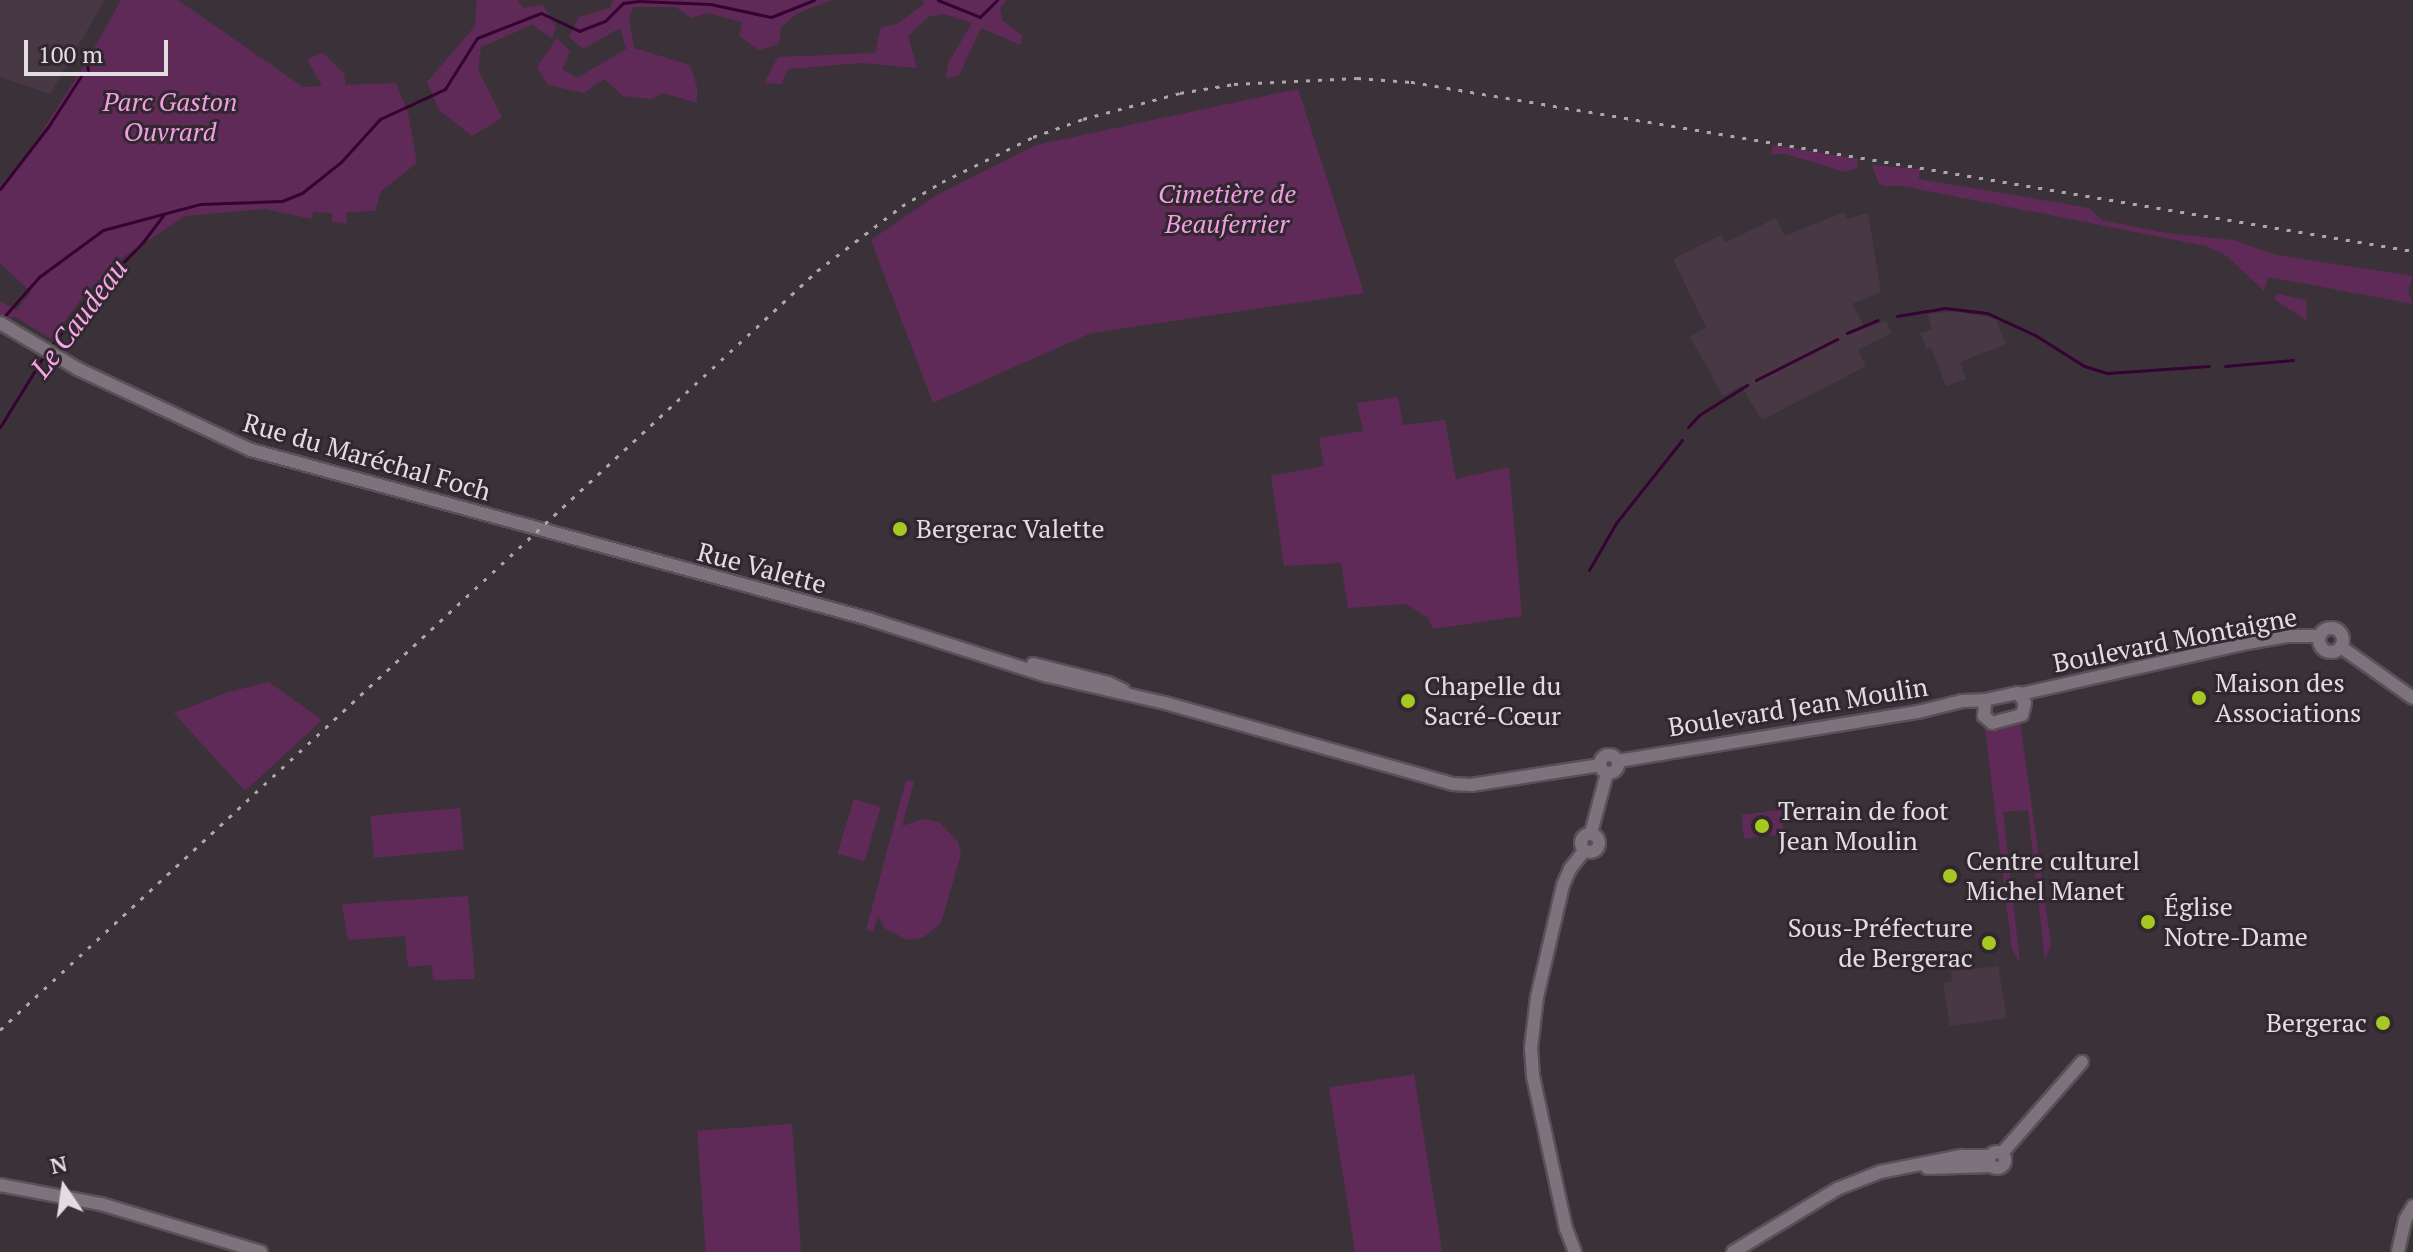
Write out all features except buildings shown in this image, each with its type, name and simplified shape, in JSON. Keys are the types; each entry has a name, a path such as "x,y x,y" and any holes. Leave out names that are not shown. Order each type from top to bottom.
{"main road":[{"name":"Rue du Maréchal Foch","path":"0,323 179,419 251,450 510,521"},
{"name":"Rue Valette","path":"510,521 1002,659 1049,667 1108,683 1131,694 1453,784 1471,785 1603,769"},
{"name":"Boulevard Montaigne","path":"1985,700 1984,716 1992,723 2022,715 2023,698 2039,689 2247,643 2288,636 2319,636 2328,628 2338,630 2343,636 2341,647 2413,698"},
{"name":"Boulevard Jean Moulin","path":"1603,769 1608,754 1618,761 1918,712 1962,701 2023,698"},
{"path":"1575,1252 1566,1229 1533,1076 1531,1048 1537,997 1563,885 1570,869 1584,851 1582,839 1591,833 1603,769"},
{"path":"1733,1252 1837,1189 1900,1167 1994,1158 2082,1062"},
{"path":"0,1185 101,1204 261,1252"},
{"path":"2400,1252 2405,1220 2413,1206"},
{"path":"2400,1252 2413,1221"}],"shaded area":[{"path":"0,0 105,0 50,94 0,77"},
{"path":"1844,212 1846,219 1868,213 1881,292 1852,304 1865,328 1886,321 1892,333 1858,350 1866,366 1762,420 1741,386 1723,396 1690,337 1706,327 1673,259 1721,235 1725,243 1776,218 1785,236"},
{"path":"1955,311 1996,319 2006,344 1960,362 1966,379 1946,386 1931,348 1927,349 1920,333 1932,330 1928,314"},
{"path":"1998,966 2007,1018 1950,1026 1943,983 1952,981 1951,971"}],"green space":[{"name":"Parc Gaston Ouvrard","path":"121,0 178,0 303,87 322,86 307,59 323,53 344,74 346,85 396,83 408,113 417,163 381,191 375,211 346,212 347,223 332,222 332,213 313,212 312,219 265,209 185,216 125,256 87,292 51,339 14,316 11,319 0,314 0,301 17,310 31,292 0,263 0,187 33,145 83,68"},
{"path":"477,0 518,0 523,8 543,5 556,28 552,38 532,25 481,47 478,70 502,118 472,136 439,110 427,82 475,26"},
{"path":"613,0 832,0 798,13 781,27 779,44 759,50 739,36 742,22 708,13 691,18 676,7 633,7 629,20 634,48 690,65 697,87 697,103 664,93 651,99 623,96 604,79 584,93 548,85 537,67 557,38 570,52 562,69 577,78 626,49 620,28 583,49 569,37 579,17 610,8"},
{"path":"921,0 1007,0 1000,8 1002,20 1022,35 1021,45 981,28 959,75 946,78 948,63 972,23 943,14 928,17 908,36 917,68 861,63 788,69 781,84 764,83 778,57 875,53 881,27 897,24 925,3"},
{"name":"Cimetière de Beauferrier","path":"1298,89 1364,293 1091,333 933,403 871,240 935,196 1036,145"},
{"path":"1773,145 1858,159 1857,168 1845,172 1786,154 1771,154"},
{"path":"1872,165 1920,169 1919,179 2089,208 2102,220 2165,233 2233,240 2276,255 2413,276 2408,291 2413,304 2268,277 2264,291 2227,256 2206,246 1903,186 1886,186 1879,184"},
{"path":"2278,294 2306,300 2307,321 2274,299"},
{"path":"1398,397 1403,425 1445,420 1456,479 1509,467 1522,616 1433,629 1428,618 1406,604 1348,608 1341,563 1284,566 1271,476 1324,466 1319,438 1363,431 1357,403"},
{"path":"269,682 322,720 245,791 174,713 229,692"},
{"path":"2020,721 2051,945 2045,960 2028,810 2003,812 2020,963 2012,949 1985,729 1987,725 1997,727"},
{"path":"906,780 914,782 902,826 924,819 939,822 958,842 961,854 941,923 924,937 907,940 884,928 878,916 873,932 866,930"},
{"path":"854,799 881,807 864,862 837,854"},
{"path":"460,808 464,850 374,858 370,816"},
{"name":"Terrain de foot Jean Moulin","path":"1781,810 1784,834 1744,839 1741,815"},
{"path":"468,896 475,979 433,980 432,965 408,967 405,936 348,940 342,904"},
{"path":"1414,1074 1442,1252 1355,1252 1329,1087"},
{"path":"792,1124 801,1252 706,1252 697,1131"}],"waterway":[{"name":"Le Caudeau","path":"2,319 39,277 103,230 200,204 282,201 302,193 341,162 380,119 445,89 477,38 541,13 579,31 605,21 623,3 639,1 710,4 771,17 814,0"},
{"name":"Le Caudeau","path":"938,0 980,17 997,0"},
{"path":"87,65 88,70"},
{"path":"0,189 48,127 83,73"},
{"name":"Le Caudeau","path":"50,348 83,304 143,242 164,214"},
{"path":"1897,316 1945,308 1987,313 2035,335 2084,366 2107,373 2209,366"},
{"path":"1847,333 1877,320"},
{"path":"1756,380 1837,339"},
{"name":"Le Caudeau","path":"0,427 45,354"},
{"path":"2225,366 2293,360"},
{"path":"1688,427 1699,415 1747,385"},
{"path":"1589,570 1616,523 1682,440"}],"railway":[{"path":"0,1030 817,271 902,206 942,182 1033,137 1083,119 1180,93 1234,84 1357,78 1411,82 2413,251"}],"place":[{"name":"Bergerac Valette","path":"900,529"},
{"name":"Maison des Associations","path":"2199,698"},
{"name":"Chapelle du Sacré-Cœur","path":"1408,701"},
{"name":"Terrain de foot Jean Moulin","path":"1762,826"},
{"name":"Centre culturel Michel Manet","path":"1950,876"},
{"name":"Église Notre-Dame","path":"2148,922"},
{"name":"Sous-Préfecture de Bergerac","path":"1989,943"},
{"name":"Bergerac","path":"2383,1023"}]}
